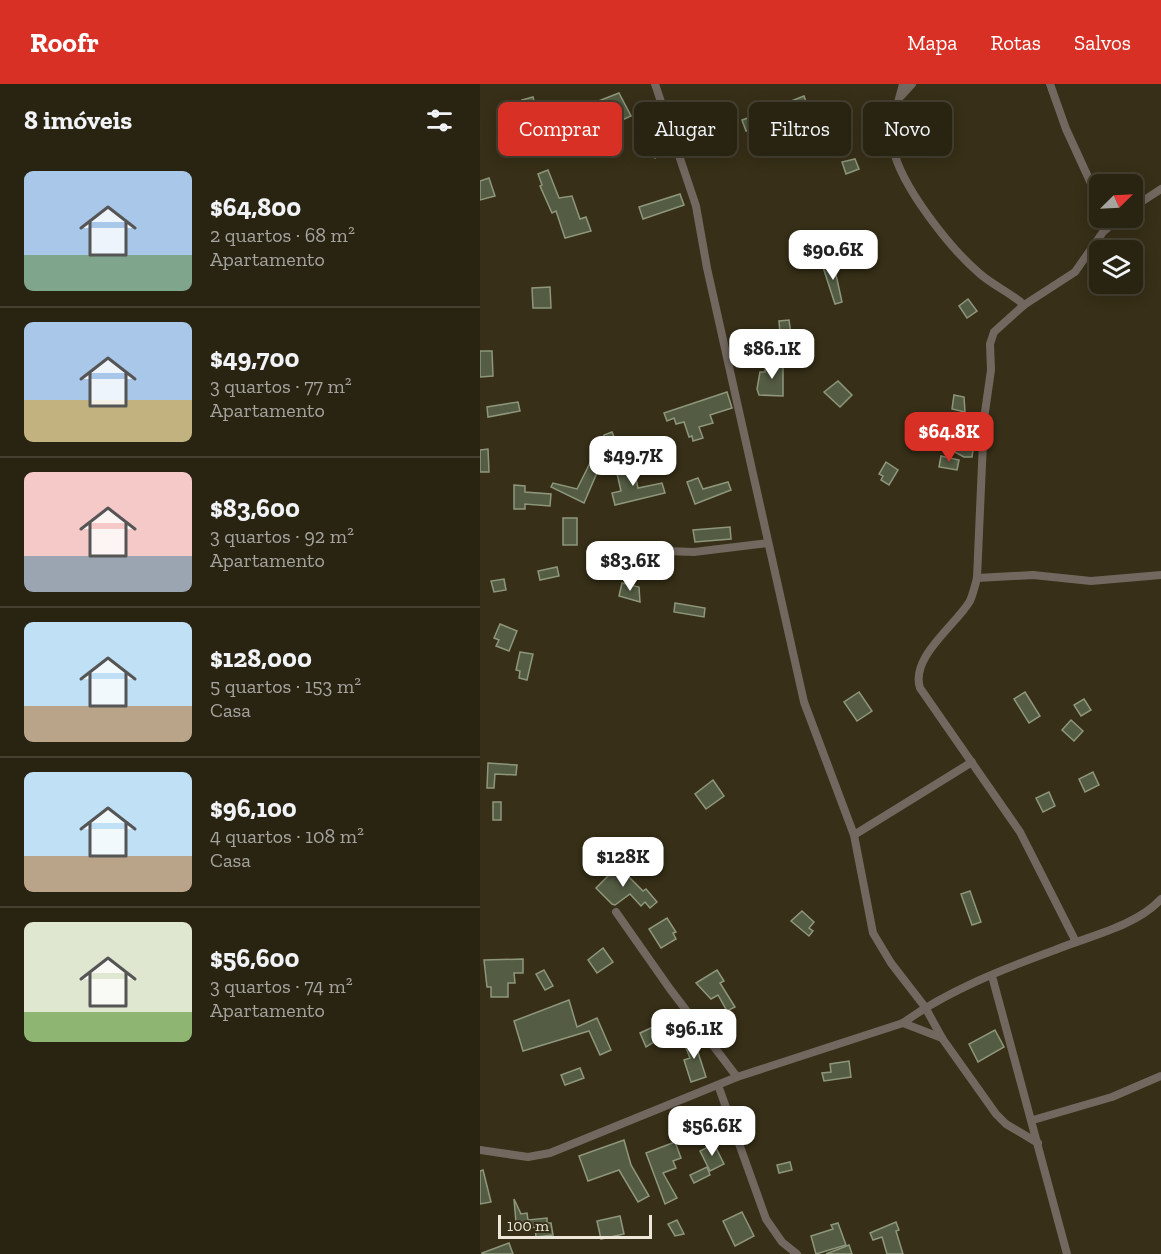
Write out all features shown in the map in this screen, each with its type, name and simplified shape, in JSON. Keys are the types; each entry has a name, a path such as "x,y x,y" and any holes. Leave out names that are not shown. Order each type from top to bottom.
{"street":[{"path":"655,84 696,206 707,267 804,702 854,835 873,933 891,963 925,1007 942,1038 1001,1120 1038,1143"},
{"path":"903,84 892,129 893,147 925,211 955,249 980,274 1024,305"},
{"path":"899,99 912,84"},
{"path":"1050,84 1066,129 1089,179"},
{"path":"1143,201 1161,189"},
{"path":"1076,942 1035,856 920,688 918,676 942,633 969,601 977,578 984,419 991,370 990,344 994,333 1024,305 1075,272 1103,228"},
{"path":"638,550 694,552 768,543"},
{"path":"977,578 1033,575 1091,582 1161,574"},
{"path":"854,835 972,762"},
{"path":"480,1150 528,1156 550,1153 737,1077 903,1023 925,1007 992,976 1137,918 1161,899"},
{"path":"616,912 670,989 737,1077"},
{"path":"992,976 1033,1120 1067,1254"},
{"path":"903,1023 942,1038"},
{"path":"1033,1120 1112,1096 1161,1077"},
{"path":"718,1085 766,1219 782,1242 797,1254"}],"building":[{"path":"619,93 631,116 622,120 622,102 596,102"},
{"path":"804,96 806,102 789,102"},
{"path":"533,97 534,102 523,102 522,100"},
{"path":"749,118 749,130 746,131 742,120"},
{"path":"855,159 859,169 846,174 842,162"},
{"path":"548,170 559,198 572,196 580,219 586,217 591,231 565,238 556,211 552,213 540,186 542,185 538,174"},
{"path":"489,178 495,196 480,200 480,181"},
{"path":"680,194 684,205 643,219 639,207"},
{"path":"833,261 842,302 835,304 822,264"},
{"path":"550,287 551,308 533,308 532,288"},
{"path":"968,299 977,311 967,318 959,306"},
{"path":"789,320 794,356 782,357 779,321"},
{"path":"480,351 492,351 493,376 480,377"},
{"path":"765,361 783,362 783,396 759,395 757,389 760,372 765,372"},
{"path":"838,381 852,395 840,407 824,392"},
{"path":"727,392 732,408 710,415 713,423 699,427 703,438 693,441 692,436 689,437 684,422 676,424 674,418 667,421 664,413"},
{"path":"954,395 964,397 965,412 952,409"},
{"path":"518,402 520,411 488,417 487,407"},
{"path":"937,426 951,432 975,436 972,457 964,457 930,439"},
{"path":"612,432 615,439 612,446 609,445 584,503 551,487 553,483 577,489 604,435"},
{"path":"488,449 489,472 480,472 480,450"},
{"path":"941,456 959,460 957,470 939,467"},
{"path":"886,462 898,470 889,485 881,480 883,476 879,474"},
{"path":"633,465 638,488 662,483 665,493 615,505 612,493 621,491 616,469"},
{"path":"698,478 703,489 728,482 731,490 695,504 687,482"},
{"path":"514,485 525,486 525,492 551,494 550,506 525,504 525,509 514,509"},
{"path":"563,518 577,518 577,545 563,545"},
{"path":"730,527 731,539 695,542 693,530"},
{"path":"557,567 559,576 540,580 538,571"},
{"path":"504,579 506,590 494,592 491,581"},
{"path":"622,583 639,587 640,602 619,596"},
{"path":"675,603 705,608 704,617 674,612"},
{"path":"500,624 517,631 509,651 496,646 499,640 494,638"},
{"path":"520,652 533,654 527,680 519,678 520,671 516,670"},
{"path":"859,692 872,711 857,721 844,702"},
{"path":"1025,692 1040,716 1029,723 1014,699"},
{"path":"1084,699 1091,710 1081,716 1074,705"},
{"path":"1071,720 1083,731 1074,741 1062,730"},
{"path":"488,763 517,765 516,775 495,774 494,788 487,788"},
{"path":"1093,772 1099,785 1085,792 1079,779"},
{"path":"713,780 724,796 706,809 695,794"},
{"path":"1049,792 1055,806 1043,812 1036,798"},
{"path":"493,802 501,802 501,820 493,820"},
{"path":"607,846 617,857 609,864 599,853"},
{"path":"615,863 643,891 646,889 657,902 650,908 645,902 641,906 630,894 615,905 612,904 596,888 608,876 605,873"},
{"path":"970,891 981,922 972,925 961,894"},
{"path":"802,911 814,922 809,928 813,931 809,936 791,921"},
{"path":"667,918 676,932 673,933 676,939 661,948 649,929"},
{"path":"603,948 613,962 597,973 588,960"},
{"path":"523,959 523,973 514,973 515,983 508,983 508,997 491,997 491,987 487,987 484,960"},
{"path":"544,970 553,986 545,990 536,974"},
{"path":"717,970 724,981 720,983 735,1007 727,1011 718,995 711,999 696,983"},
{"path":"569,1000 577,1027 597,1018 611,1050 600,1055 589,1031 523,1051 514,1021"},
{"path":"653,1027 659,1039 646,1047 640,1033"},
{"path":"995,1030 1004,1047 978,1062 969,1044"},
{"path":"698,1036 703,1043 696,1046 706,1077 691,1082 684,1060 690,1058 684,1043"},
{"path":"849,1061 851,1077 824,1081 822,1073 831,1072 830,1064"},
{"path":"580,1068 584,1078 565,1085 561,1075"},
{"path":"624,1140 631,1165 649,1196 638,1202 619,1170 588,1181 579,1156"},
{"path":"675,1142 681,1158 673,1161 676,1168 663,1173 677,1198 665,1204 646,1153"},
{"path":"714,1144 724,1164 710,1171 700,1151"},
{"path":"790,1162 792,1170 779,1173 777,1165"},
{"path":"707,1167 710,1175 694,1183 690,1175"},
{"path":"483,1170 491,1202 480,1204 480,1171"},
{"path":"514,1199 521,1214 527,1213 528,1220 547,1218 547,1223 551,1223 553,1235 536,1237 535,1227 520,1230 519,1223 516,1223"},
{"path":"742,1212 754,1236 735,1246 723,1221"},
{"path":"620,1216 624,1234 601,1239 597,1221"},
{"path":"677,1220 684,1234 675,1236 668,1224"},
{"path":"896,1222 899,1230 896,1231 903,1254 887,1254 882,1237 873,1240 870,1233"},
{"path":"838,1223 846,1245 816,1254 811,1236 833,1229 831,1225"},
{"path":"509,1243 513,1254 482,1254 482,1253"},
{"path":"849,1245 852,1254 826,1254"}]}
